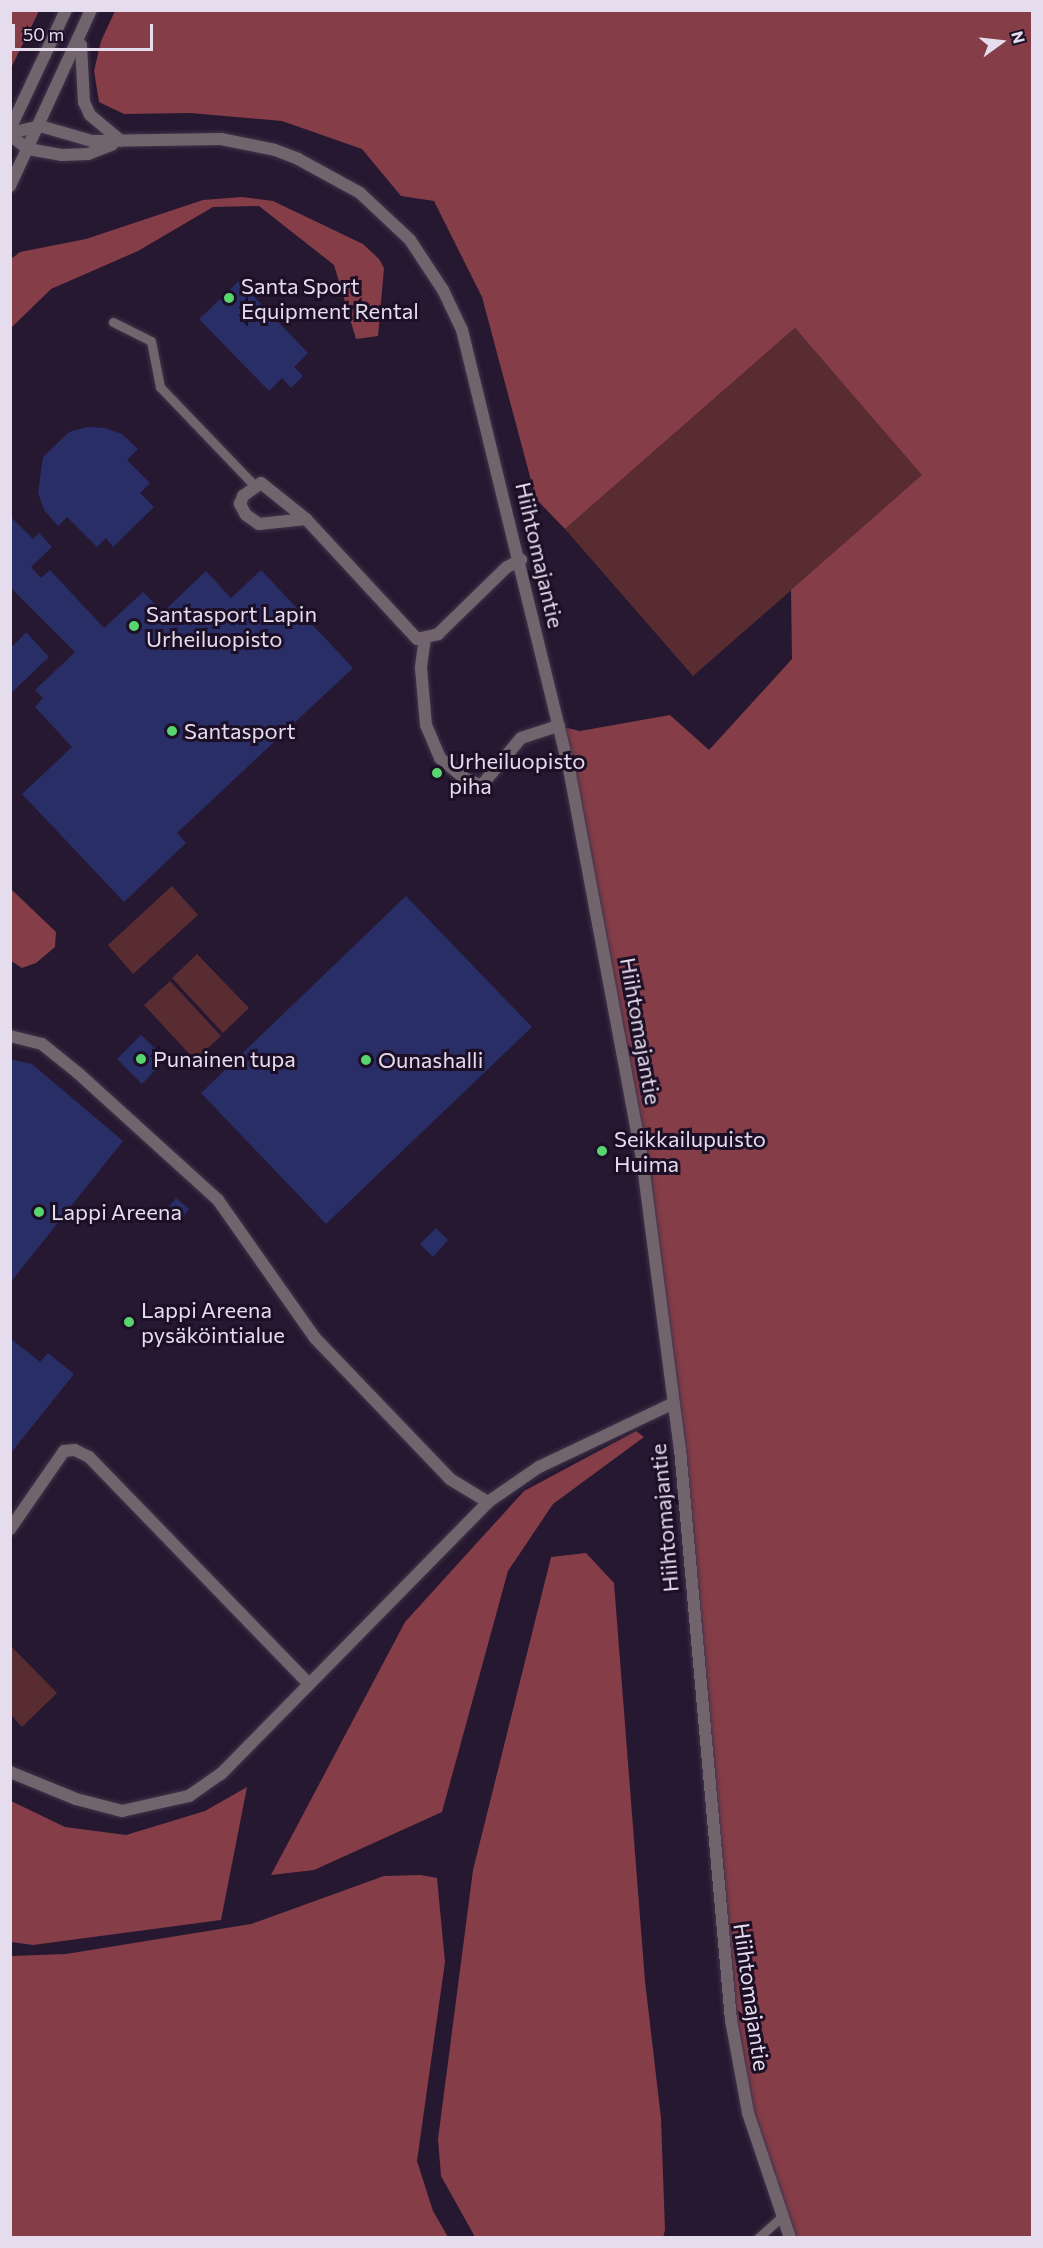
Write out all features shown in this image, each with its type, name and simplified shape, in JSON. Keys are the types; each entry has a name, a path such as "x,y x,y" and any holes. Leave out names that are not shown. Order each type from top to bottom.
{"street":[{"path":"10,132 66,10"},
{"path":"10,186 40,126 91,10"},
{"path":"84,29 79,58 84,102 90,115 121,141"},
{"name":"Hiihtomajantie","path":"10,132 40,126 92,141 221,139 275,150 360,193 410,240 443,290 462,330 559,726 596,898 642,1158 674,1403 731,2020 748,2113 781,2217 790,2238"},
{"name":"Hiihtomajantie","path":"10,132 28,149 62,156 88,154 121,141"},
{"path":"306,519 259,524 246,516 240,504 243,496 254,485 261,483 306,519 417,639 438,634 507,567 520,560"},
{"path":"425,638 422,668 426,725 434,749 447,766 481,786 521,738 559,726"},
{"path":"10,1036 28,1037 60,1058 218,1200 315,1338 450,1479 489,1502"},
{"path":"10,1772 76,1799 122,1811 160,1805 189,1796 221,1774 308,1683 489,1502 539,1467 674,1403"},
{"path":"10,1529 64,1451 75,1449 89,1457 308,1683"}],"lane":[{"path":"113,322 150,341 160,387 254,485"},
{"path":"758,2238 781,2217"}],"shaded area":[{"path":"10,11 39,11 11,68"},
{"path":"115,11 1032,11 1032,2237 790,2237 740,2070 680,1449 643,1157 559,726 580,731 670,715 709,750 792,659 791,590 922,475 795,328 565,529 536,499 482,297 434,201 401,196 362,149 282,121 190,113 124,114 99,102 94,71 101,41"},
{"path":"242,197 273,201 363,244 379,259 384,268 378,336 356,339 334,265 259,206 213,207 138,251 51,289 11,328 11,259 20,252 86,239 203,200"},
{"path":"795,328 923,475 693,676 565,529"},
{"path":"172,886 198,915 133,974 108,945"},
{"path":"11,889 56,932 55,947 36,963 22,968 11,961"},
{"path":"197,954 249,1008 223,1033 172,978"},
{"path":"170,981 221,1036 195,1060 144,1005"},
{"path":"636,1431 644,1437 553,1504 508,1571 442,1812 314,1870 271,1875 405,1622 524,1491"},
{"path":"586,1553 614,1583 645,1981 661,2118 665,2230 663,2238 475,2237 441,2176 438,2139 473,1870 551,1557"},
{"path":"10,1645 57,1693 22,1727 11,1715"},
{"path":"247,1787 221,1920 33,1945 11,1942 11,1801 65,1827 126,1835 205,1811"},
{"path":"421,1875 437,1878 445,1962 417,2161 433,2211 448,2237 11,2237 11,1956 66,1954 251,1924 384,1876"}],"building":[{"path":"239,281 308,353 294,367 303,376 291,388 282,378 269,391 199,319"},
{"path":"87,427 105,428 122,434 138,449 127,460 150,483 140,493 154,507 113,547 106,538 97,547 67,517 58,526 44,510 38,493 43,457 69,432"},
{"name":"Santasport","path":"10,516 33,539 39,533 52,547 31,567 41,578 50,570 104,628 143,592 163,612 206,571 231,598 261,570 353,668 177,833 186,843 124,902 22,794 72,747 35,707 43,698 35,690 75,652 10,587"},
{"path":"26,632 49,657 10,694 10,643 13,646"},
{"name":"Ounashalli","path":"406,896 532,1027 326,1224 201,1093"},
{"name":"Punainen tupa","path":"141,1035 166,1059 142,1084 117,1059"},
{"name":"Lappi Areena","path":"10,1059 32,1064 123,1141 10,1283"},
{"path":"176,1198 189,1209 182,1218 169,1207"},
{"path":"436,1228 448,1240 433,1257 420,1244"},
{"path":"10,1338 40,1362 48,1353 74,1374 10,1454"}],"place":[{"name":"Santa Sport Equipment Rental","path":"229,298"},
{"name":"Santasport Lapin Urheiluopisto","path":"134,626"},
{"name":"Santasport","path":"172,731"},
{"name":"Urheiluopisto piha","path":"437,773"},
{"name":"Punainen tupa","path":"141,1059"},
{"name":"Ounashalli","path":"366,1060"},
{"name":"Seikkailupuisto Huima","path":"602,1151"},
{"name":"Lappi Areena","path":"39,1212"},
{"name":"Lappi Areena pysäköintialue","path":"129,1322"}]}
